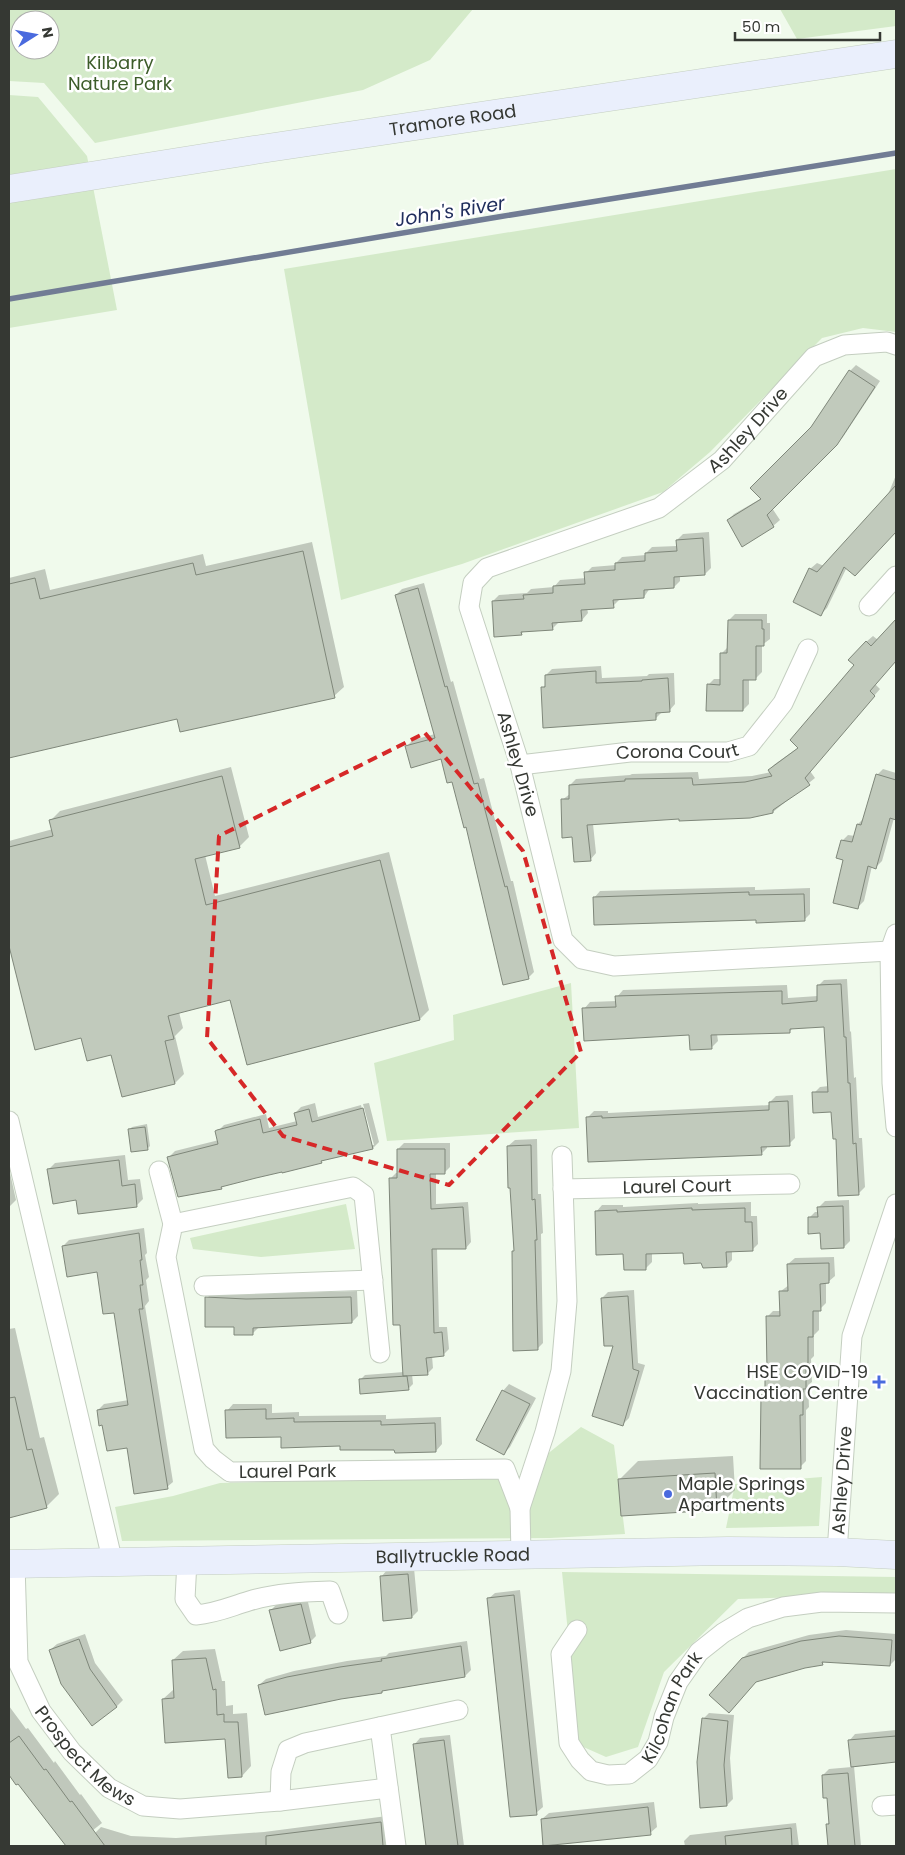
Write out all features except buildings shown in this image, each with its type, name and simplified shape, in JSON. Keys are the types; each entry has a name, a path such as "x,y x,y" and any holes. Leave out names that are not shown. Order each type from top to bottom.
{"main road":[{"name":"Tramore Road","path":"9,189 261,149 896,54"},
{"name":"Ballytruckle Road","path":"12,1564 728,1551 837,1552 896,1555"}],"street":[{"name":"Ashley Drive","path":"890,951 614,966 582,959 563,940 520,765 469,607 472,583 487,568 659,508 722,460 814,357 844,345 887,342 896,345"},
{"path":"869,606 896,576"},
{"name":"Corona Court","path":"520,765 630,752 728,752 748,746 783,703 808,649"},
{"path":"896,934 890,951 892,1083 896,1127"},
{"path":"9,1120 113,1563"},
{"name":"Laurel Park","path":"521,1555 520,1508 545,1432 561,1371 567,1301 562,1156"},
{"name":"Laurel Park","path":"159,1171 173,1224 166,1256 204,1449 213,1459 230,1472 505,1469 520,1508"},
{"name":"Laurel Court","path":"563,1189 790,1184"},
{"path":"173,1224 353,1187 364,1195 380,1353"},
{"name":"Ashley Drive","path":"837,1552 852,1336 896,1204"},
{"path":"204,1286 373,1280"},
{"path":"187,1561 185,1599 196,1616 214,1614 250,1601 288,1592 330,1591 338,1614"},
{"name":"Prospect Mews","path":"12,1564 18,1662 46,1718 72,1752 109,1788 143,1806 180,1809 280,1801 388,1788"},
{"name":"Kilcohan Park","path":"577,1630 561,1654 569,1744 580,1760 591,1771 608,1776 629,1774 648,1759 658,1742 664,1717 678,1682 699,1652 722,1633 748,1618 783,1607 822,1602 896,1602"},
{"path":"280,1801 281,1772 288,1750 305,1743 458,1710"},
{"path":"380,1727 396,1846"}],"highlighted area":[{"path":"425,733 523,851 581,1052 449,1185 283,1136 207,1038 219,836"}],"green space":[{"name":"Kilbarry Nature Park","path":"9,9 473,9 430,60 363,90 95,143 44,83 9,81"},
{"path":"780,9 896,9 896,26 797,39"},
{"path":"9,95 38,97 87,156 117,310 9,328"},
{"path":"896,169 896,332 863,328 822,338 710,452 663,492 462,564 341,600 284,269"},
{"path":"571,983 579,1128 387,1141 374,1063 454,1040 453,1015"},
{"path":"346,1204 355,1249 261,1257 193,1249 190,1238"},
{"path":"581,1427 614,1445 625,1534 550,1538 122,1541 115,1507 173,1496 220,1483 520,1476"},
{"path":"822,1477 819,1526 726,1528 735,1484"},
{"path":"562,1572 896,1577 896,1594 738,1599 664,1672 638,1747 606,1757 579,1745"}],"waterway":[{"name":"John's River","path":"9,299 896,153"}],"place":[{"name":"HSE COVID-19 Vaccination Centre","path":"879,1382"},
{"name":"Maple Springs Apartments","path":"668,1494"}]}
